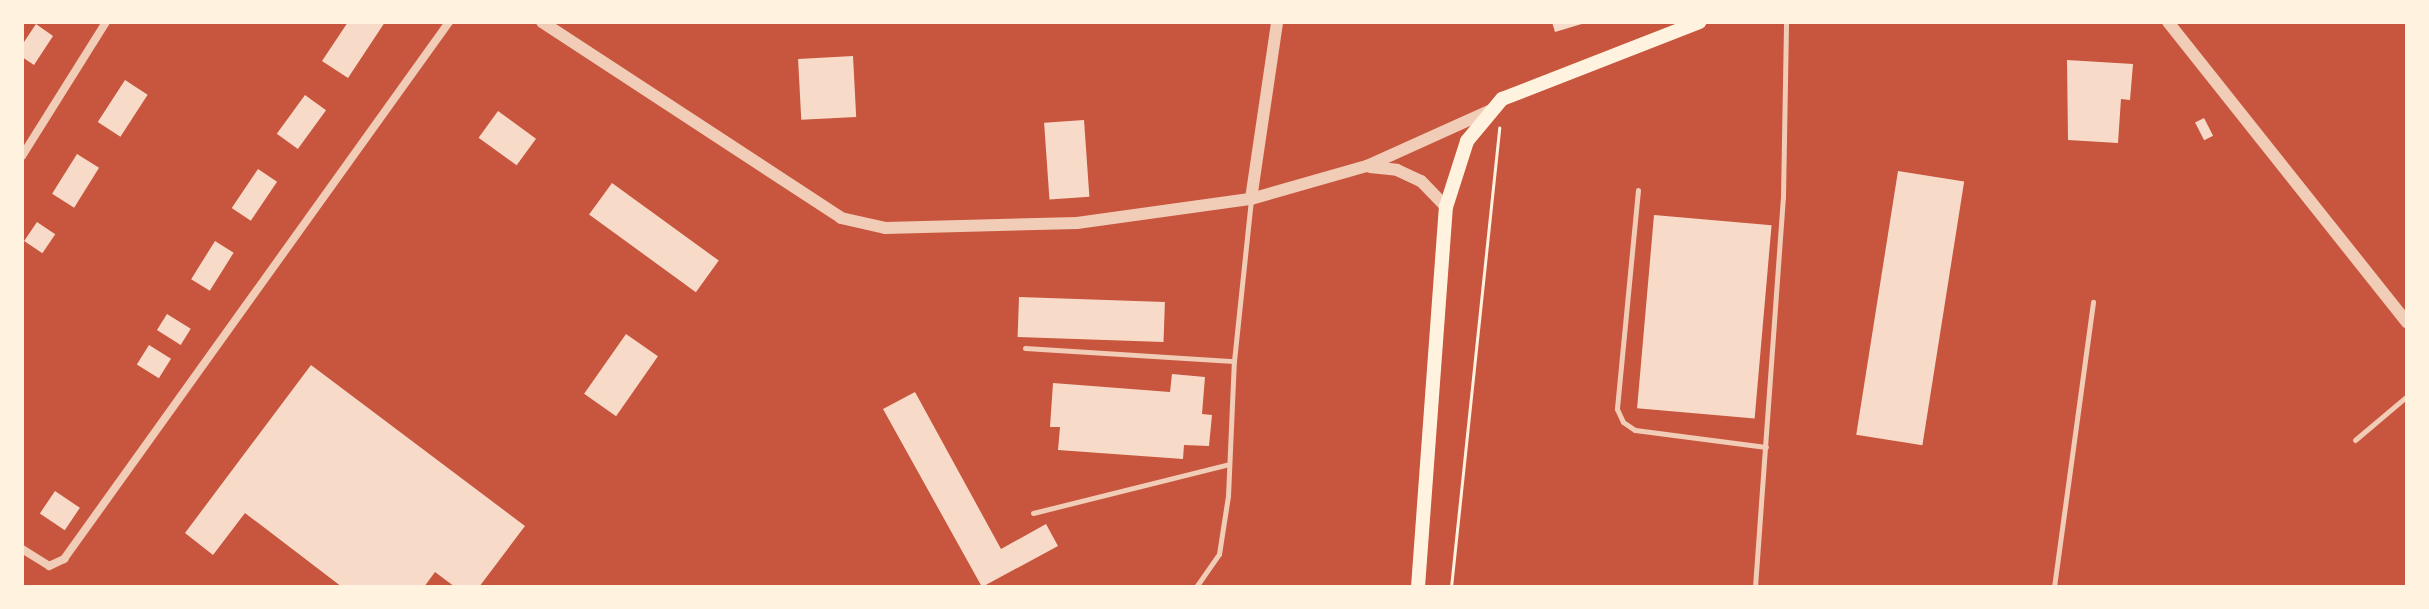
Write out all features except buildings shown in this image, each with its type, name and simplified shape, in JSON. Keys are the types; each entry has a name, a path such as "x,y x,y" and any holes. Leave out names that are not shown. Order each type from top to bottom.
{"main road":[{"path":"1418,587 1446,207 1458,160 1489,111 1502,99 1700,22"}],"street":[{"path":"22,156 106,22"},
{"path":"22,549 49,566 64,559 449,22"},
{"path":"542,22 841,218 885,228 1077,223 1251,199 1367,166 1489,111"},
{"path":"1251,199 1277,22"},
{"path":"2168,22 2407,323"},
{"path":"1367,166 1397,170 1421,181 1446,207"}],"lane":[{"path":"1755,587 1783,197 1786,22"},
{"path":"1638,190 1617,409 1623,422 1635,430 1766,447"},
{"path":"1196,587 1219,554 1251,199"},
{"path":"2054,587 2093,302"},
{"path":"1025,348 1234,361"},
{"path":"2355,440 2407,396"},
{"path":"1033,513 1229,464"}],"path":[{"path":"1451,587 1502,99"}]}
